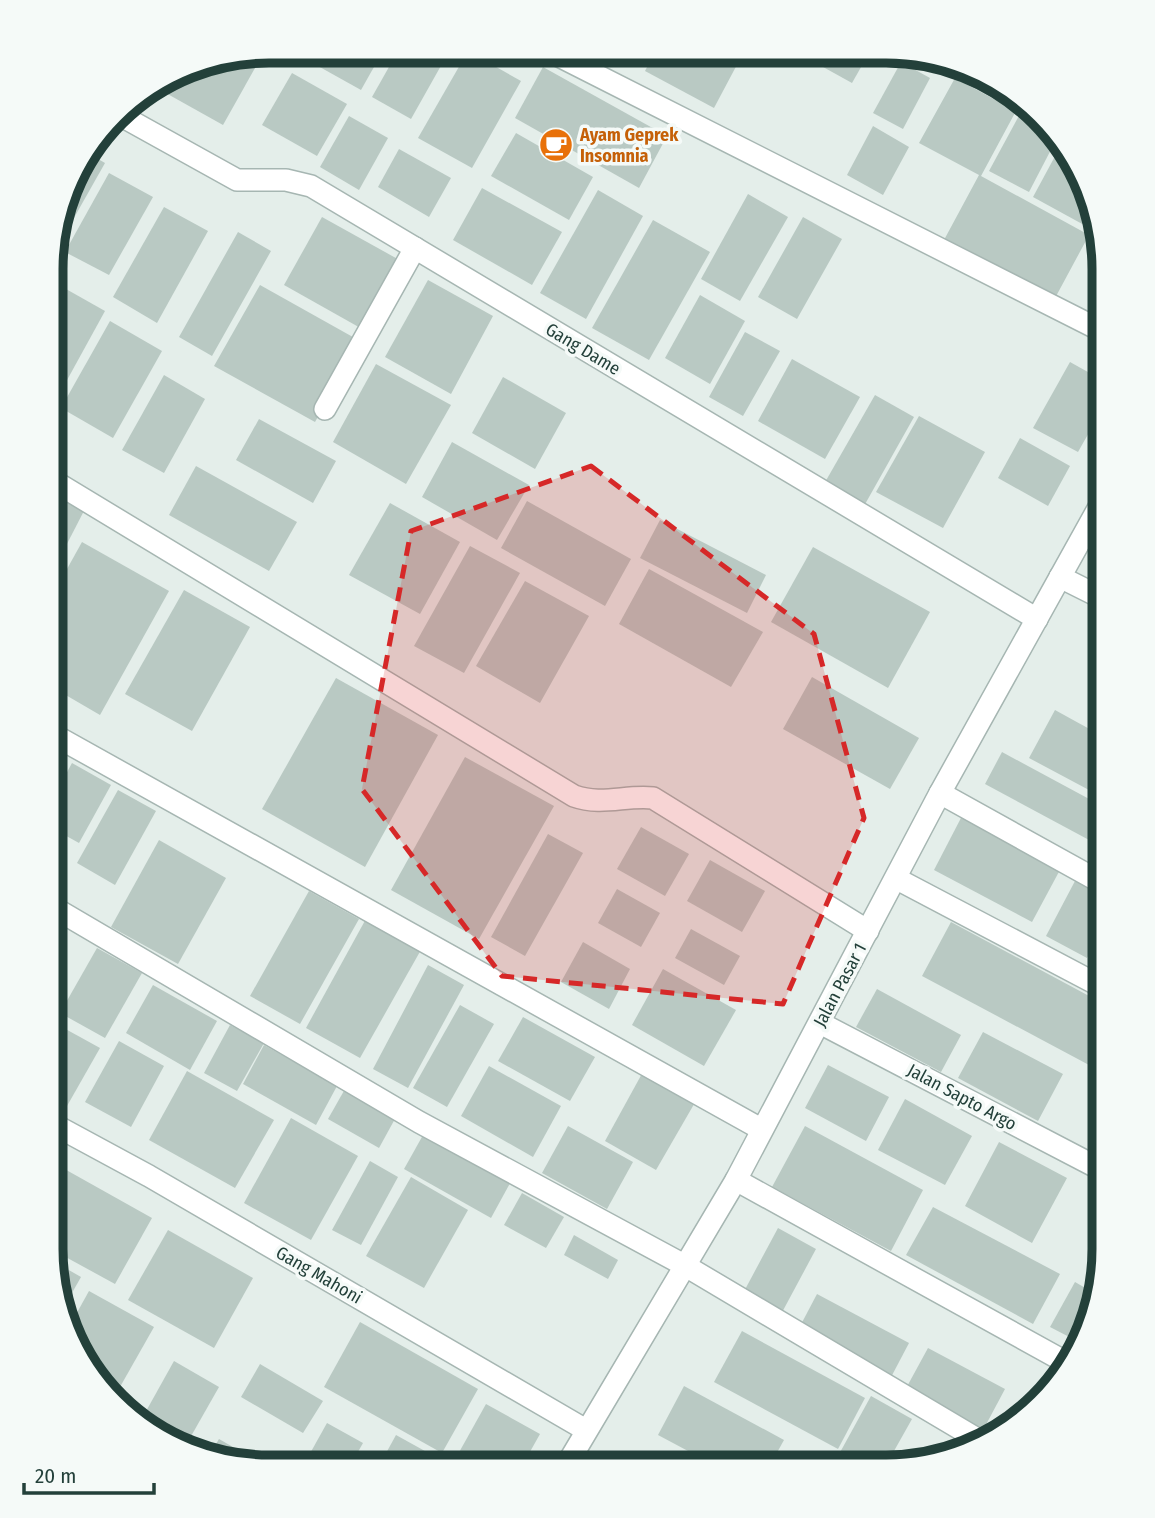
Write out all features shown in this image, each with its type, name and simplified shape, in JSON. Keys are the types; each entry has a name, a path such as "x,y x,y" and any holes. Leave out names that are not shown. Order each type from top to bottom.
{"street":[{"path":"573,63 1092,326"},
{"name":"Gang Dame","path":"127,119 237,180 286,180 311,186 1037,619"},
{"path":"325,409 415,248"},
{"path":"63,487 574,796 605,803 636,796 653,798 868,931"},
{"name":"Jalan Pasar 1","path":"572,1455 736,1181 761,1129 898,879 940,793 1092,520"},
{"path":"1060,577 1092,593"},
{"path":"63,740 761,1129"},
{"path":"940,793 1092,877"},
{"path":"898,879 1092,982"},
{"path":"63,913 418,1122 684,1265 972,1436"},
{"name":"Jalan Sapto Argo","path":"820,1023 1092,1165"},
{"name":"Gang Mahoni","path":"63,1129 149,1176 586,1430"},
{"path":"736,1181 1060,1359"}],"highlighted area":[{"path":"591,466 814,634 864,818 783,1004 502,976 362,789 411,531"}],"building":[{"path":"258,63 223,125 164,92 203,74"},
{"path":"313,63 376,63 361,90"},
{"path":"391,63 442,63 411,119 372,97"},
{"path":"461,63 489,63 521,81 472,168 418,138"},
{"path":"649,63 738,63 714,108 645,71"},
{"path":"816,63 863,63 852,83"},
{"path":"900,64 930,78 903,129 873,113"},
{"path":"543,67 667,136 639,188 515,118"},
{"path":"292,73 347,104 317,156 262,125"},
{"path":"955,78 1016,111 981,176 1089,235 1054,300 944,240 979,175 919,143"},
{"path":"1021,113 1052,148 1029,192 989,171"},
{"path":"349,116 388,138 359,190 320,167"},
{"path":"873,126 909,147 883,195 847,175"},
{"path":"516,133 593,177 569,220 491,176"},
{"path":"399,149 451,178 429,217 378,187"},
{"path":"1057,153 1071,178 1087,227 1033,197"},
{"path":"96,158 105,163 67,230 84,178"},
{"path":"109,173 153,197 109,275 65,252"},
{"path":"482,188 562,232 532,285 453,240"},
{"path":"598,190 643,216 586,319 540,293"},
{"path":"748,194 788,217 740,301 701,279"},
{"path":"164,207 208,231 157,323 113,297"},
{"path":"322,217 403,262 364,330 284,285"},
{"path":"803,217 842,239 797,319 758,297"},
{"path":"653,220 710,252 649,360 592,328"},
{"path":"238,232 271,251 212,356 179,337"},
{"path":"428,280 493,316 451,394 385,357"},
{"path":"260,285 360,341 315,422 214,366"},
{"path":"66,289 105,311 63,387 63,295"},
{"path":"700,295 745,321 710,384 665,358"},
{"path":"110,321 162,351 113,438 63,409 63,404"},
{"path":"745,332 780,351 743,416 709,397"},
{"path":"792,359 860,397 825,459 758,421"},
{"path":"1070,362 1092,374 1092,427 1078,452 1033,428"},
{"path":"376,364 451,405 406,484 333,442"},
{"path":"164,375 205,399 164,473 122,450"},
{"path":"503,377 566,413 535,469 472,433"},
{"path":"875,395 914,417 864,506 824,484"},
{"path":"919,416 985,452 943,528 876,492"},
{"path":"259,419 336,461 313,503 236,460"},
{"path":"1020,438 1070,466 1048,506 998,478"},
{"path":"452,442 529,485 497,540 422,497"},
{"path":"196,466 297,522 269,571 169,515"},
{"path":"63,492 87,505 63,552"},
{"path":"527,501 631,559 605,606 501,548"},
{"path":"390,503 460,542 420,614 349,575"},
{"path":"660,520 766,575 747,613 640,558"},
{"path":"82,542 169,591 100,715 63,693 63,576"},
{"path":"470,546 520,573 464,673 414,646"},
{"path":"813,547 930,612 888,688 771,622"},
{"path":"649,569 763,632 731,687 619,624"},
{"path":"525,581 589,616 540,703 476,666"},
{"path":"184,590 250,627 192,731 125,694"},
{"path":"812,677 919,738 890,789 783,729"},
{"path":"336,678 438,735 365,867 262,809"},
{"path":"1055,710 1092,730 1092,792 1029,758"},
{"path":"1002,752 1092,801 1092,842 985,784"},
{"path":"465,757 554,806 479,939 391,890"},
{"path":"72,763 111,785 79,843 63,834 63,780"},
{"path":"118,790 156,811 115,885 77,863"},
{"path":"962,816 1061,868 1032,922 934,870"},
{"path":"641,827 689,854 665,896 617,869"},
{"path":"548,834 583,853 525,956 491,937"},
{"path":"159,840 226,878 178,964 111,927"},
{"path":"710,860 765,891 742,932 687,901"},
{"path":"1075,881 1092,890 1092,949 1087,958 1046,936"},
{"path":"617,889 660,913 641,947 598,923"},
{"path":"309,891 359,919 300,1024 250,996"},
{"path":"367,917 422,948 360,1058 306,1028"},
{"path":"951,922 1092,998 1092,1067 922,976"},
{"path":"691,929 740,956 724,985 675,958"},
{"path":"583,942 630,969 609,1009 561,982"},
{"path":"97,948 142,973 105,1038 63,1015 63,1008"},
{"path":"428,965 464,985 408,1088 373,1069"},
{"path":"663,969 736,1010 704,1066 632,1025"},
{"path":"153,985 217,1021 190,1070 126,1033"},
{"path":"877,989 961,1035 941,1072 856,1027"},
{"path":"460,1005 494,1024 447,1107 413,1088"},
{"path":"523,1017 595,1057 570,1101 498,1061"},
{"path":"230,1025 264,1043 237,1091 204,1073"},
{"path":"63,1028 100,1048 67,1106 63,1104"},
{"path":"983,1032 1063,1074 1038,1121 958,1078"},
{"path":"119,1041 164,1066 131,1127 85,1102"},
{"path":"264,1045 337,1086 316,1125 243,1084"},
{"path":"828,1065 889,1097 866,1141 805,1108"},
{"path":"489,1066 561,1106 533,1157 461,1116"},
{"path":"644,1070 697,1099 656,1170 605,1141"},
{"path":"187,1071 274,1120 235,1188 149,1140"},
{"path":"345,1089 396,1117 379,1148 328,1119"},
{"path":"905,1099 972,1136 945,1185 878,1150"},
{"path":"291,1118 358,1156 311,1240 244,1203"},
{"path":"568,1126 633,1162 607,1209 542,1173"},
{"path":"805,1126 923,1190 891,1251 772,1187"},
{"path":"427,1128 514,1176 491,1218 404,1169"},
{"path":"999,1142 1067,1178 1032,1243 965,1206"},
{"path":"370,1161 398,1177 361,1245 332,1230"},
{"path":"63,1168 152,1218 115,1284 64,1256"},
{"path":"411,1177 468,1210 424,1288 366,1256"},
{"path":"522,1193 564,1217 546,1248 504,1225"},
{"path":"933,1207 1060,1274 1033,1324 906,1255"},
{"path":"778,1228 816,1249 779,1318 741,1297"},
{"path":"168,1230 253,1278 214,1348 128,1300"},
{"path":"574,1235 618,1260 608,1279 564,1255"},
{"path":"64,1267 81,1277 69,1298"},
{"path":"1075,1282 1088,1289 1072,1338 1050,1327"},
{"path":"89,1291 154,1327 119,1390 98,1364 84,1340 75,1316"},
{"path":"817,1294 909,1343 889,1381 797,1332"},
{"path":"360,1322 478,1389 442,1453 324,1387"},
{"path":"742,1331 865,1398 838,1449 714,1382"},
{"path":"928,1348 1005,1389 983,1431 979,1433 904,1392"},
{"path":"174,1361 219,1387 190,1439 145,1413"},
{"path":"260,1364 323,1401 303,1433 241,1397"},
{"path":"684,1386 784,1440 776,1455 696,1455 658,1435"},
{"path":"871,1396 912,1419 892,1455 839,1455"},
{"path":"486,1404 540,1434 528,1455 458,1455"},
{"path":"327,1423 363,1443 356,1455 309,1455"},
{"path":"396,1435 432,1455 385,1455"},
{"path":"219,1439 244,1453 229,1451 214,1447"}],"place":[{"name":"Ayam Geprek Insomnia","path":"556,145"}]}
